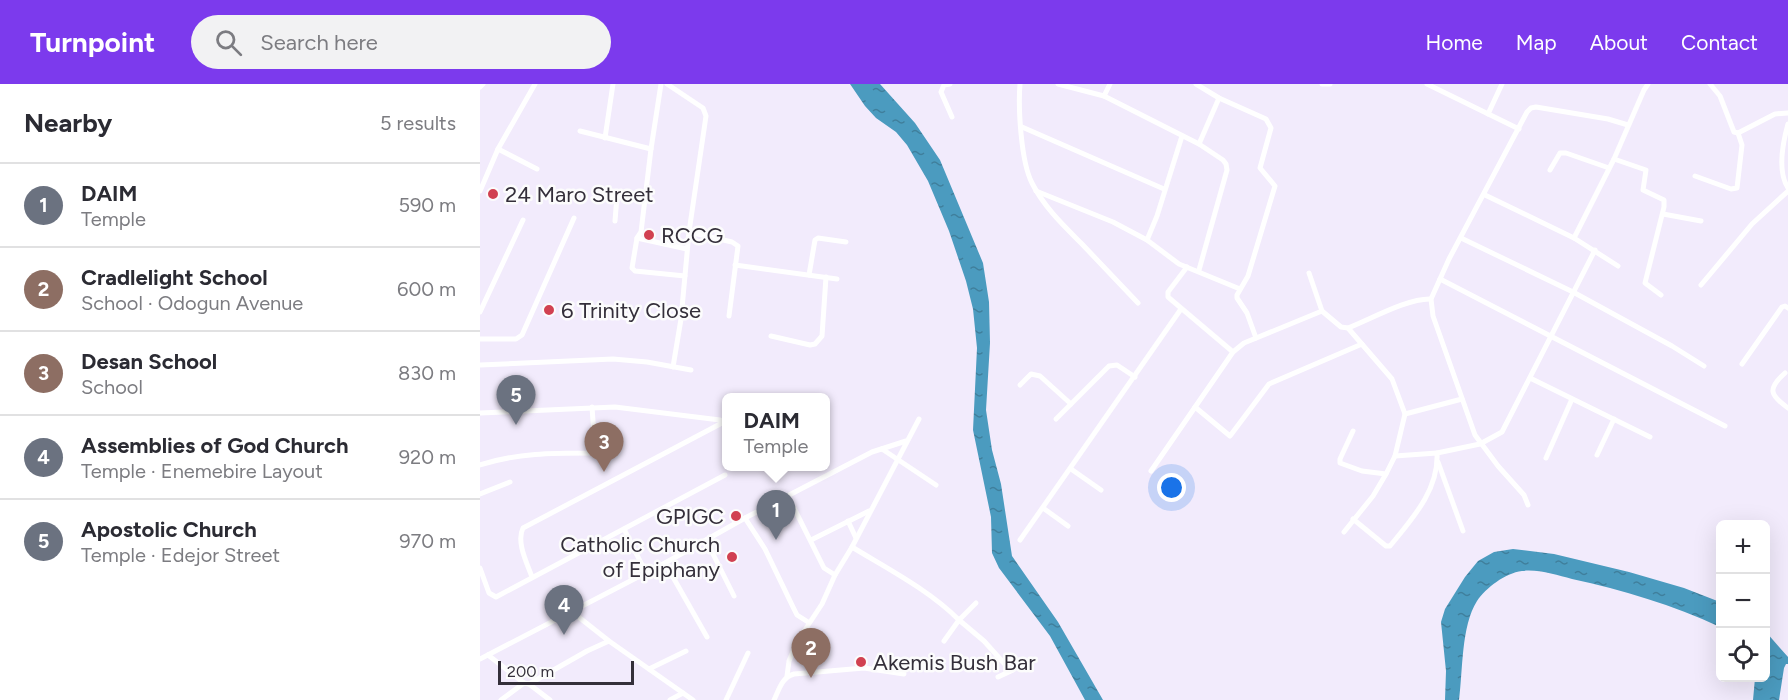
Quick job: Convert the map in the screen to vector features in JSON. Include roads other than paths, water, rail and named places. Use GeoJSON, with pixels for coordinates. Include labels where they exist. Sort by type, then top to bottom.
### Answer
{"type":"FeatureCollection","features":[{"type":"Feature","properties":{"kind":"street"},"geometry":{"type":"LineString","coordinates":[[480,191],[498,149],[535,84]]}},
{"type":"Feature","properties":{"kind":"street"},"geometry":{"type":"LineString","coordinates":[[605,138],[613,84]]}},
{"type":"Feature","properties":{"kind":"street"},"geometry":{"type":"LineString","coordinates":[[661,84],[641,232],[637,238],[632,268],[635,271],[685,276]]}},
{"type":"Feature","properties":{"kind":"street"},"geometry":{"type":"LineString","coordinates":[[667,84],[705,111],[687,249],[681,319],[673,367]]}},
{"type":"Feature","properties":{"kind":"street"},"geometry":{"type":"LineString","coordinates":[[950,84],[944,85],[941,92],[952,117]]}},
{"type":"Feature","properties":{"kind":"street"},"geometry":{"type":"LineString","coordinates":[[1020,84],[1019,100],[1025,165],[1036,190],[1046,208],[1138,303]]}},
{"type":"Feature","properties":{"kind":"street"},"geometry":{"type":"LineString","coordinates":[[1058,84],[1104,96],[1199,144],[1226,164],[1227,170],[1199,270]]}},
{"type":"Feature","properties":{"kind":"street"},"geometry":{"type":"LineString","coordinates":[[1104,96],[1110,84]]}},
{"type":"Feature","properties":{"kind":"street"},"geometry":{"type":"LineString","coordinates":[[1196,84],[1219,99],[1266,119],[1271,128],[1260,168],[1275,186],[1248,276],[1237,298],[1247,313],[1256,338]]}},
{"type":"Feature","properties":{"kind":"street"},"geometry":{"type":"LineString","coordinates":[[1322,84],[1330,84]]}},
{"type":"Feature","properties":{"kind":"street"},"geometry":{"type":"LineString","coordinates":[[1427,84],[1519,129]]}},
{"type":"Feature","properties":{"kind":"street"},"geometry":{"type":"LineString","coordinates":[[1488,114],[1502,84]]}},
{"type":"Feature","properties":{"kind":"street"},"geometry":{"type":"LineString","coordinates":[[1637,84],[1644,90]]}},
{"type":"Feature","properties":{"kind":"street"},"geometry":{"type":"LineString","coordinates":[[1574,238],[1614,159],[1648,84]]}},
{"type":"Feature","properties":{"kind":"street"},"geometry":{"type":"LineString","coordinates":[[1695,176],[1731,189],[1737,188],[1742,145],[1738,134],[1734,132],[1720,96],[1710,84]]}},
{"type":"Feature","properties":{"kind":"street"},"geometry":{"type":"LineString","coordinates":[[1199,144],[1219,99]]}},
{"type":"Feature","properties":{"kind":"street"},"geometry":{"type":"LineString","coordinates":[[1528,505],[1524,495],[1474,435],[1433,316],[1431,299],[1531,108],[1608,119],[1628,126]]}},
{"type":"Feature","properties":{"kind":"street"},"geometry":{"type":"LineString","coordinates":[[1738,134],[1775,114],[1788,113]]}},
{"type":"Feature","properties":{"kind":"street"},"geometry":{"type":"LineString","coordinates":[[1701,285],[1752,224],[1788,189],[1784,178],[1783,142],[1788,124]]}},
{"type":"Feature","properties":{"kind":"street"},"geometry":{"type":"LineString","coordinates":[[1022,127],[1164,189]]}},
{"type":"Feature","properties":{"kind":"street"},"geometry":{"type":"LineString","coordinates":[[580,131],[651,150]]}},
{"type":"Feature","properties":{"kind":"street"},"geometry":{"type":"LineString","coordinates":[[1146,240],[1157,216],[1182,136]]}},
{"type":"Feature","properties":{"kind":"street"},"geometry":{"type":"LineString","coordinates":[[498,149],[537,169]]}},
{"type":"Feature","properties":{"kind":"street"},"geometry":{"type":"LineString","coordinates":[[1550,170],[1560,153],[1609,168]]}},
{"type":"Feature","properties":{"kind":"street"},"geometry":{"type":"LineString","coordinates":[[1614,159],[1646,170],[1642,190],[1664,200],[1663,214],[1645,283],[1661,295]]}},
{"type":"Feature","properties":{"kind":"street"},"geometry":{"type":"LineString","coordinates":[[1036,190],[1094,214],[1146,240],[1170,259],[1240,289]]}},
{"type":"Feature","properties":{"kind":"street"},"geometry":{"type":"LineString","coordinates":[[607,194],[645,200]]}},
{"type":"Feature","properties":{"kind":"street"},"geometry":{"type":"LineString","coordinates":[[1485,195],[1574,238],[1618,266]]}},
{"type":"Feature","properties":{"kind":"street"},"geometry":{"type":"LineString","coordinates":[[615,221],[617,196]]}},
{"type":"Feature","properties":{"kind":"street"},"geometry":{"type":"LineString","coordinates":[[1663,214],[1701,221]]}},
{"type":"Feature","properties":{"kind":"street"},"geometry":{"type":"LineString","coordinates":[[480,339],[516,339],[522,335],[574,218]]}},
{"type":"Feature","properties":{"kind":"street"},"geometry":{"type":"LineString","coordinates":[[480,312],[523,220]]}},
{"type":"Feature","properties":{"kind":"street"},"geometry":{"type":"LineString","coordinates":[[689,232],[735,243],[738,246],[729,316]]}},
{"type":"Feature","properties":{"kind":"street"},"geometry":{"type":"LineString","coordinates":[[637,238],[687,249]]}},
{"type":"Feature","properties":{"kind":"street"},"geometry":{"type":"LineString","coordinates":[[809,275],[815,240],[818,238],[846,242]]}},
{"type":"Feature","properties":{"kind":"street"},"geometry":{"type":"LineString","coordinates":[[1461,238],[1573,292],[1704,366]]}},
{"type":"Feature","properties":{"kind":"street"},"geometry":{"type":"LineString","coordinates":[[1395,456],[1437,453],[1480,444],[1502,432],[1595,250]]}},
{"type":"Feature","properties":{"kind":"street"},"geometry":{"type":"LineString","coordinates":[[735,265],[837,279]]}},
{"type":"Feature","properties":{"kind":"street"},"geometry":{"type":"LineString","coordinates":[[1187,267],[1168,292],[1168,297],[1233,352]]}},
{"type":"Feature","properties":{"kind":"street"},"geometry":{"type":"LineString","coordinates":[[1309,273],[1322,311],[1341,327],[1348,328],[1409,302],[1431,299]]}},
{"type":"Feature","properties":{"kind":"street"},"geometry":{"type":"LineString","coordinates":[[771,336],[810,345],[822,336],[826,277]]}},
{"type":"Feature","properties":{"kind":"street"},"geometry":{"type":"LineString","coordinates":[[1440,279],[1725,426]]}},
{"type":"Feature","properties":{"kind":"street"},"geometry":{"type":"LineString","coordinates":[[1742,364],[1782,307],[1788,308]]}},
{"type":"Feature","properties":{"kind":"street"},"geometry":{"type":"LineString","coordinates":[[1020,540],[1181,309]]}},
{"type":"Feature","properties":{"kind":"street"},"geometry":{"type":"LineString","coordinates":[[1150,471],[1233,352],[1244,343],[1322,311]]}},
{"type":"Feature","properties":{"kind":"street"},"geometry":{"type":"LineString","coordinates":[[1344,532],[1373,496],[1386,474],[1395,456],[1405,414],[1392,379],[1348,328]]}},
{"type":"Feature","properties":{"kind":"street"},"geometry":{"type":"LineString","coordinates":[[1196,407],[1230,436],[1269,384],[1362,344]]}},
{"type":"Feature","properties":{"kind":"street"},"geometry":{"type":"LineString","coordinates":[[480,365],[613,359],[648,362],[691,370]]}},
{"type":"Feature","properties":{"kind":"street"},"geometry":{"type":"LineString","coordinates":[[1056,418],[1108,366],[1117,365],[1135,377]]}},
{"type":"Feature","properties":{"kind":"street"},"geometry":{"type":"LineString","coordinates":[[1785,373],[1773,386],[1772,392],[1773,396],[1788,408]]}},
{"type":"Feature","properties":{"kind":"street"},"geometry":{"type":"LineString","coordinates":[[1020,386],[1030,375],[1040,375],[1071,404]]}},
{"type":"Feature","properties":{"kind":"street"},"geometry":{"type":"LineString","coordinates":[[1530,378],[1650,437]]}},
{"type":"Feature","properties":{"kind":"street"},"geometry":{"type":"LineString","coordinates":[[1405,414],[1462,399]]}},
{"type":"Feature","properties":{"kind":"street"},"geometry":{"type":"LineString","coordinates":[[1546,458],[1572,399]]}},
{"type":"Feature","properties":{"kind":"street"},"geometry":{"type":"LineString","coordinates":[[480,465],[493,460],[543,453],[591,453],[595,449],[592,407]]}},
{"type":"Feature","properties":{"kind":"street"},"geometry":{"type":"LineString","coordinates":[[480,413],[627,407],[720,420],[722,423],[523,528],[520,536],[532,577]]}},
{"type":"Feature","properties":{"kind":"street"},"geometry":{"type":"LineString","coordinates":[[774,700],[787,676],[793,651],[808,622],[822,604],[835,575],[919,419]]}},
{"type":"Feature","properties":{"kind":"street"},"geometry":{"type":"LineString","coordinates":[[1596,455],[1614,419]]}},
{"type":"Feature","properties":{"kind":"street"},"geometry":{"type":"LineString","coordinates":[[1353,431],[1340,463],[1362,471],[1386,474]]}},
{"type":"Feature","properties":{"kind":"street"},"geometry":{"type":"LineString","coordinates":[[480,659],[646,573],[745,518],[882,449],[906,441]]}},
{"type":"Feature","properties":{"kind":"street"},"geometry":{"type":"LineString","coordinates":[[882,449],[936,485]]}},
{"type":"Feature","properties":{"kind":"street"},"geometry":{"type":"LineString","coordinates":[[1437,453],[1438,462],[1463,531]]}},
{"type":"Feature","properties":{"kind":"street"},"geometry":{"type":"LineString","coordinates":[[1353,519],[1386,546],[1390,546],[1427,498],[1438,462]]}},
{"type":"Feature","properties":{"kind":"street"},"geometry":{"type":"LineString","coordinates":[[1071,469],[1101,490]]}},
{"type":"Feature","properties":{"kind":"street"},"geometry":{"type":"LineString","coordinates":[[480,568],[481,577],[489,593],[492,597],[496,597],[724,475]]}},
{"type":"Feature","properties":{"kind":"street"},"geometry":{"type":"LineString","coordinates":[[480,494],[510,482]]}},
{"type":"Feature","properties":{"kind":"street"},"geometry":{"type":"LineString","coordinates":[[788,496],[824,568],[835,575]]}},
{"type":"Feature","properties":{"kind":"street"},"geometry":{"type":"LineString","coordinates":[[1043,508],[1068,526]]}},
{"type":"Feature","properties":{"kind":"street"},"geometry":{"type":"LineString","coordinates":[[811,540],[871,510]]}},
{"type":"Feature","properties":{"kind":"street"},"geometry":{"type":"LineString","coordinates":[[745,518],[765,549],[793,607],[798,615],[808,622]]}},
{"type":"Feature","properties":{"kind":"street"},"geometry":{"type":"LineString","coordinates":[[848,521],[856,538]]}},
{"type":"Feature","properties":{"kind":"street"},"geometry":{"type":"LineString","coordinates":[[624,529],[646,573]]}},
{"type":"Feature","properties":{"kind":"street"},"geometry":{"type":"LineString","coordinates":[[706,540],[734,596]]}},
{"type":"Feature","properties":{"kind":"street"},"geometry":{"type":"LineString","coordinates":[[852,547],[914,585],[949,610],[984,641],[1010,670]]}},
{"type":"Feature","properties":{"kind":"street"},"geometry":{"type":"LineString","coordinates":[[664,563],[707,637]]}},
{"type":"Feature","properties":{"kind":"street"},"geometry":{"type":"LineString","coordinates":[[944,640],[976,603]]}},
{"type":"Feature","properties":{"kind":"street"},"geometry":{"type":"LineString","coordinates":[[571,611],[609,641],[693,700]]}},
{"type":"Feature","properties":{"kind":"street"},"geometry":{"type":"LineString","coordinates":[[501,700],[609,641]]}},
{"type":"Feature","properties":{"kind":"street"},"geometry":{"type":"LineString","coordinates":[[649,669],[686,651]]}},
{"type":"Feature","properties":{"kind":"street"},"geometry":{"type":"LineString","coordinates":[[726,700],[748,653]]}},
{"type":"Feature","properties":{"kind":"street"},"geometry":{"type":"LineString","coordinates":[[488,655],[550,700]]}},
{"type":"Feature","properties":{"kind":"street"},"geometry":{"type":"LineString","coordinates":[[998,676],[1022,661]]}},
{"type":"Feature","properties":{"kind":"street"},"geometry":{"type":"LineString","coordinates":[[787,676],[864,668],[904,674]]}},
{"type":"Feature","properties":{"kind":"street"},"geometry":{"type":"LineString","coordinates":[[670,700],[683,693]]}},
{"type":"Feature","properties":{"kind":"water"},"geometry":{"type":"Polygon","coordinates":[[[850,84],[880,84],[915,123],[940,160],[983,263],[989,302],[990,343],[986,410],[1012,556],[1058,622],[1103,700],[1085,700],[1050,636],[999,568],[992,553],[991,517],[973,430],[977,348],[973,309],[966,281],[949,231],[928,181],[907,145],[896,132],[876,118],[850,84]]]}},
{"type":"Feature","properties":{"kind":"water"},"geometry":{"type":"Polygon","coordinates":[[[1513,549],[1554,554],[1684,588],[1716,600],[1716,625],[1666,605],[1610,588],[1554,574],[1516,572],[1496,582],[1477,601],[1465,636],[1459,700],[1445,700],[1446,671],[1441,622],[1445,609],[1478,561],[1494,552],[1513,549]]]}},
{"type":"Feature","properties":{"kind":"water"},"geometry":{"type":"Polygon","coordinates":[[[1770,637],[1788,657],[1779,700],[1753,700],[1755,682],[1770,682],[1770,637]]]}},
{"type":"Feature","properties":{"kind":"place","name":"24 Maro Street"},"geometry":{"type":"Point","coordinates":[493,194]}},
{"type":"Feature","properties":{"kind":"place","name":"RCCG"},"geometry":{"type":"Point","coordinates":[649,235]}},
{"type":"Feature","properties":{"kind":"place","name":"6 Trinity Close"},"geometry":{"type":"Point","coordinates":[549,310]}},
{"type":"Feature","properties":{"kind":"place","name":"Apostolic Church"},"geometry":{"type":"Point","coordinates":[516,425]}},
{"type":"Feature","properties":{"kind":"place","name":"Desan School"},"geometry":{"type":"Point","coordinates":[604,472]}},
{"type":"Feature","properties":{"kind":"place","name":"GPIGC"},"geometry":{"type":"Point","coordinates":[736,516]}},
{"type":"Feature","properties":{"kind":"place","name":"DAIM"},"geometry":{"type":"Point","coordinates":[776,540]}},
{"type":"Feature","properties":{"kind":"place","name":"Catholic Church of Epiphany"},"geometry":{"type":"Point","coordinates":[732,557]}},
{"type":"Feature","properties":{"kind":"place","name":"Assemblies of God Church"},"geometry":{"type":"Point","coordinates":[564,635]}},
{"type":"Feature","properties":{"kind":"place","name":"Akemis Bush Bar"},"geometry":{"type":"Point","coordinates":[861,662]}},
{"type":"Feature","properties":{"kind":"place","name":"Cradlelight School"},"geometry":{"type":"Point","coordinates":[811,678]}}]}
